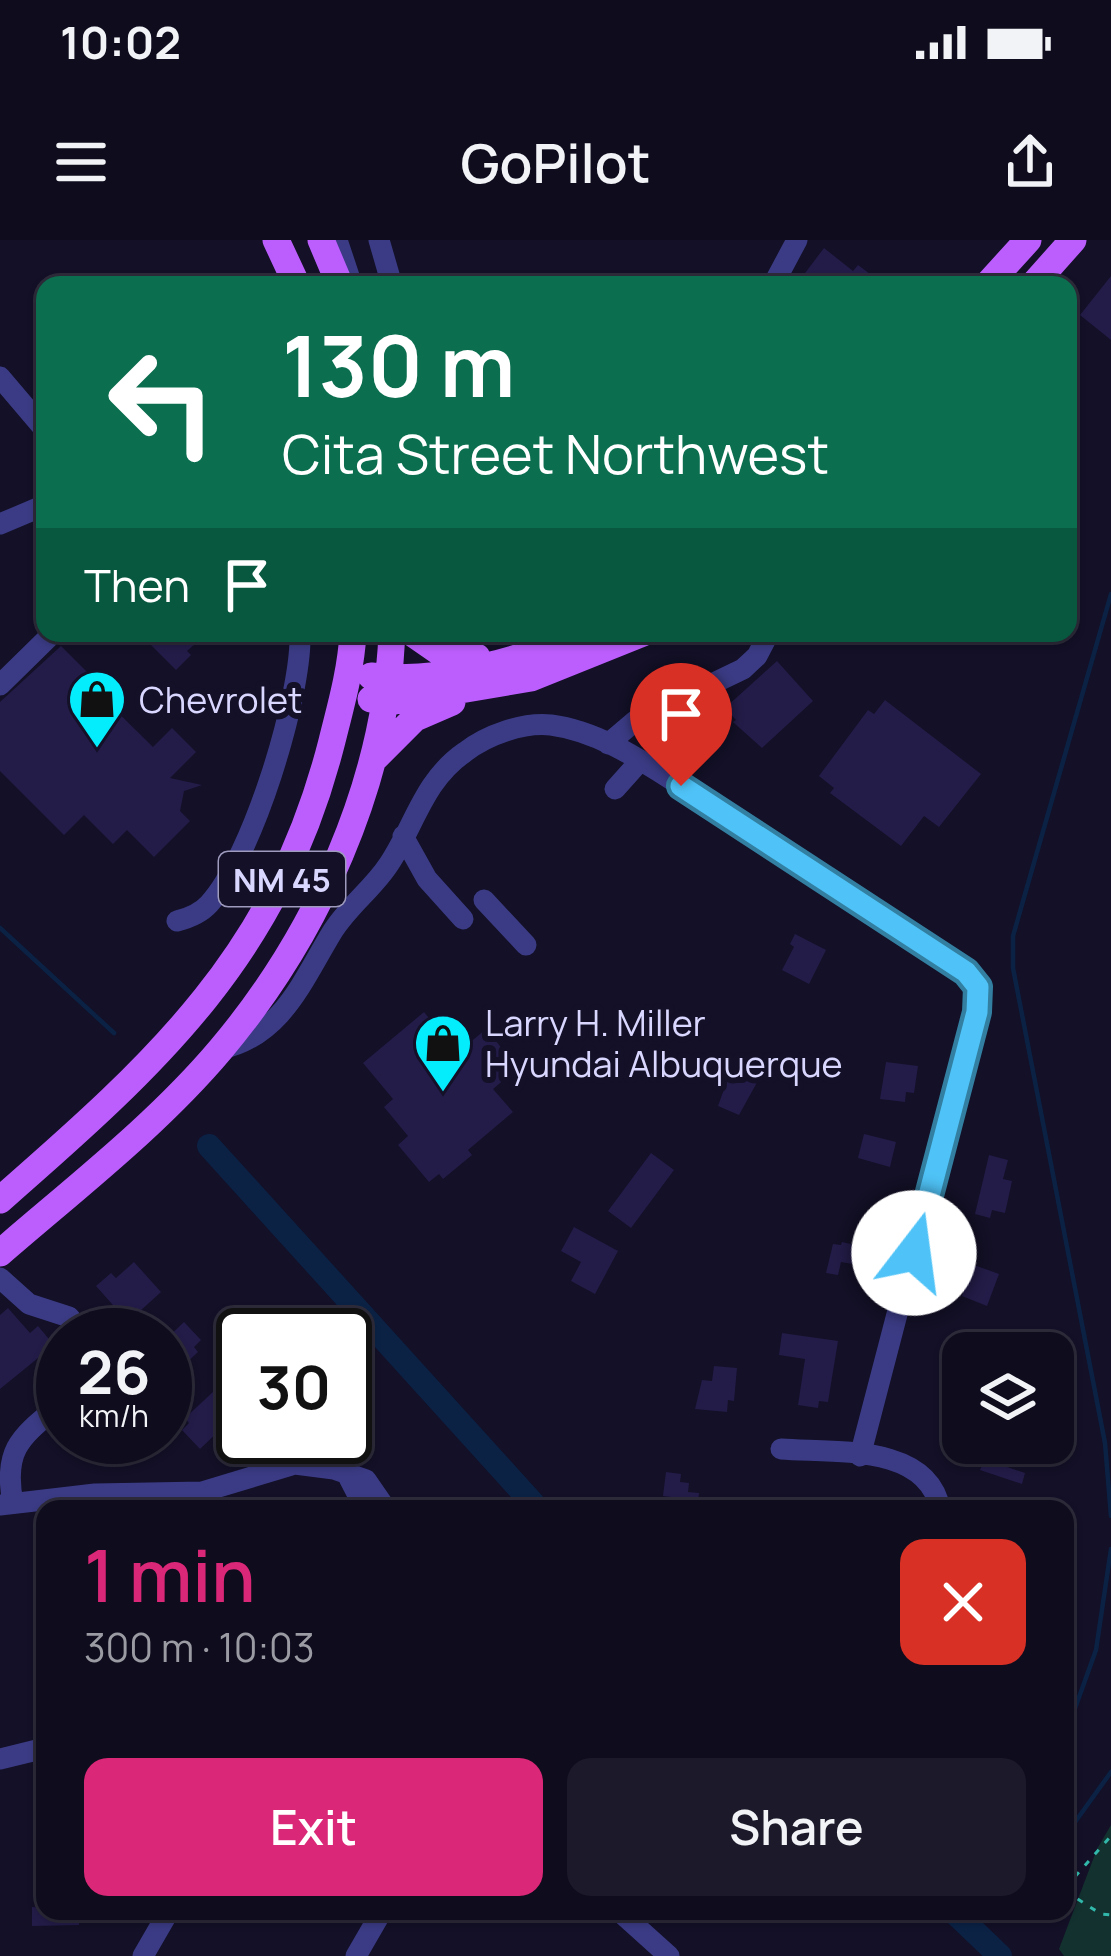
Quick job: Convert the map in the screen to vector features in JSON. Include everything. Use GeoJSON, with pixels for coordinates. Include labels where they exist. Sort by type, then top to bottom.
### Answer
{"type":"FeatureCollection","features":[{"type":"Feature","properties":{"kind":"main road"},"geometry":{"type":"LineString","coordinates":[[276,240],[293,276]]}},
{"type":"Feature","properties":{"kind":"main road"},"geometry":{"type":"LineString","coordinates":[[321,240],[336,276]]}},
{"type":"Feature","properties":{"kind":"main road"},"geometry":{"type":"LineString","coordinates":[[1041,276],[1072,240]]}},
{"type":"Feature","properties":{"kind":"main road"},"geometry":{"type":"LineString","coordinates":[[995,276],[1025,242]]}},
{"type":"Feature","properties":{"kind":"main road","name":"NM 45"},"geometry":{"type":"LineString","coordinates":[[0,1200],[174,1039],[252,935],[292,860],[323,774],[352,642]]}},
{"type":"Feature","properties":{"kind":"main road","name":"NM 45"},"geometry":{"type":"LineString","coordinates":[[0,1253],[115,1154],[215,1056],[277,973],[321,897],[347,836],[371,763],[391,642]]}},
{"type":"Feature","properties":{"kind":"main road"},"geometry":{"type":"LineString","coordinates":[[425,642],[438,651],[505,660]]}},
{"type":"Feature","properties":{"kind":"main road"},"geometry":{"type":"LineString","coordinates":[[386,690],[561,642]]}},
{"type":"Feature","properties":{"kind":"main road"},"geometry":{"type":"LineString","coordinates":[[371,763],[415,718],[620,642]]}},
{"type":"Feature","properties":{"kind":"main road"},"geometry":{"type":"LineString","coordinates":[[346,684],[386,690],[531,677]]}},
{"type":"Feature","properties":{"kind":"street"},"geometry":{"type":"LineString","coordinates":[[337,240],[349,276]]}},
{"type":"Feature","properties":{"kind":"street"},"geometry":{"type":"LineString","coordinates":[[379,240],[389,276]]}},
{"type":"Feature","properties":{"kind":"street"},"geometry":{"type":"LineString","coordinates":[[778,276],[797,240]]}},
{"type":"Feature","properties":{"kind":"street"},"geometry":{"type":"LineString","coordinates":[[0,377],[36,404]]}},
{"type":"Feature","properties":{"kind":"street"},"geometry":{"type":"LineString","coordinates":[[0,524],[36,509]]}},
{"type":"Feature","properties":{"kind":"street"},"geometry":{"type":"LineString","coordinates":[[0,685],[43,642]]}},
{"type":"Feature","properties":{"kind":"street"},"geometry":{"type":"LineString","coordinates":[[177,921],[197,914],[213,900],[247,833],[284,728],[298,642]]}},
{"type":"Feature","properties":{"kind":"street"},"geometry":{"type":"LineString","coordinates":[[608,744],[634,721],[743,668],[765,642]]}},
{"type":"Feature","properties":{"kind":"street"},"geometry":{"type":"LineString","coordinates":[[215,1056],[271,1027],[344,916],[377,880],[426,791],[465,752],[491,737],[545,724],[574,729],[640,761],[966,972],[978,987],[973,1030],[860,1456]]}},
{"type":"Feature","properties":{"kind":"street"},"geometry":{"type":"LineString","coordinates":[[616,789],[640,761]]}},
{"type":"Feature","properties":{"kind":"street"},"geometry":{"type":"LineString","coordinates":[[404,836],[427,878],[463,919]]}},
{"type":"Feature","properties":{"kind":"street"},"geometry":{"type":"LineString","coordinates":[[377,880],[394,874],[427,878]]}},
{"type":"Feature","properties":{"kind":"street"},"geometry":{"type":"LineString","coordinates":[[484,900],[526,945]]}},
{"type":"Feature","properties":{"kind":"street"},"geometry":{"type":"LineString","coordinates":[[0,1278],[29,1304],[41,1308]]}},
{"type":"Feature","properties":{"kind":"street"},"geometry":{"type":"LineString","coordinates":[[7,1504],[14,1448],[36,1427]]}},
{"type":"Feature","properties":{"kind":"street"},"geometry":{"type":"LineString","coordinates":[[781,1449],[891,1460],[918,1470],[937,1500]]}},
{"type":"Feature","properties":{"kind":"street"},"geometry":{"type":"LineString","coordinates":[[42,1500],[202,1492],[295,1464],[321,1466],[366,1480],[380,1500]]}},
{"type":"Feature","properties":{"kind":"street"},"geometry":{"type":"LineString","coordinates":[[347,1474],[360,1500]]}},
{"type":"Feature","properties":{"kind":"street"},"geometry":{"type":"LineString","coordinates":[[0,1759],[36,1750]]}},
{"type":"Feature","properties":{"kind":"street"},"geometry":{"type":"LineString","coordinates":[[142,1956],[164,1920]]}},
{"type":"Feature","properties":{"kind":"street"},"geometry":{"type":"LineString","coordinates":[[356,1956],[377,1920]]}},
{"type":"Feature","properties":{"kind":"street"},"geometry":{"type":"LineString","coordinates":[[629,1920],[669,1956]]}},
{"type":"Feature","properties":{"kind":"path"},"geometry":{"type":"LineString","coordinates":[[1074,1879],[1111,1836]]}},
{"type":"Feature","properties":{"kind":"path"},"geometry":{"type":"LineString","coordinates":[[1074,1895],[1111,1916]]}},
{"type":"Feature","properties":{"kind":"green space"},"geometry":{"type":"Polygon","coordinates":[[[1111,1825],[1111,1956],[1064,1956],[1059,1949],[1074,1920],[1097,1849],[1111,1825]]]}},
{"type":"Feature","properties":{"kind":"building"},"geometry":{"type":"Polygon","coordinates":[[[824,248],[853,271],[858,265],[870,274],[868,276],[803,276],[824,248]]]}},
{"type":"Feature","properties":{"kind":"building"},"geometry":{"type":"Polygon","coordinates":[[[1111,276],[1111,340],[1080,315],[1111,276]]]}},
{"type":"Feature","properties":{"kind":"building"},"geometry":{"type":"Polygon","coordinates":[[[148,642],[196,643],[176,670],[148,642]]]}},
{"type":"Feature","properties":{"kind":"building","name":"Chevrolet"},"geometry":{"type":"Polygon","coordinates":[[[61,646],[98,683],[93,688],[153,747],[172,728],[196,752],[170,778],[202,785],[184,791],[180,811],[190,821],[154,857],[127,830],[113,844],[84,815],[64,835],[0,771],[0,702],[61,646]]]}},
{"type":"Feature","properties":{"kind":"building"},"geometry":{"type":"Polygon","coordinates":[[[777,661],[813,701],[762,748],[733,722],[725,708],[777,661]]]}},
{"type":"Feature","properties":{"kind":"building"},"geometry":{"type":"Polygon","coordinates":[[[885,700],[981,774],[939,827],[924,816],[901,846],[830,793],[834,788],[819,776],[868,710],[874,714],[885,700]]]}},
{"type":"Feature","properties":{"kind":"building"},"geometry":{"type":"Polygon","coordinates":[[[795,934],[826,950],[809,984],[782,970],[795,934]]]}},
{"type":"Feature","properties":{"kind":"building","name":"Larry H. Miller Hyundai Albuquerque"},"geometry":{"type":"Polygon","coordinates":[[[424,1012],[454,1048],[457,1045],[461,1050],[486,1029],[518,1068],[493,1089],[513,1112],[468,1150],[472,1155],[443,1179],[439,1174],[429,1182],[398,1145],[408,1136],[384,1107],[393,1099],[363,1063],[424,1012]]]}},
{"type":"Feature","properties":{"kind":"building"},"geometry":{"type":"Polygon","coordinates":[[[737,1053],[766,1066],[739,1115],[718,1106],[737,1053]]]}},
{"type":"Feature","properties":{"kind":"building"},"geometry":{"type":"Polygon","coordinates":[[[886,1062],[918,1066],[914,1093],[906,1092],[905,1102],[880,1099],[886,1062]]]}},
{"type":"Feature","properties":{"kind":"building"},"geometry":{"type":"Polygon","coordinates":[[[864,1134],[896,1142],[890,1167],[858,1158],[864,1134]]]}},
{"type":"Feature","properties":{"kind":"building"},"geometry":{"type":"Polygon","coordinates":[[[651,1153],[674,1170],[631,1228],[608,1211],[651,1153]]]}},
{"type":"Feature","properties":{"kind":"building"},"geometry":{"type":"Polygon","coordinates":[[[989,1155],[1008,1160],[1003,1179],[1012,1181],[1005,1213],[992,1210],[990,1218],[975,1214],[989,1155]]]}},
{"type":"Feature","properties":{"kind":"building"},"geometry":{"type":"Polygon","coordinates":[[[574,1227],[618,1251],[595,1294],[571,1281],[581,1262],[561,1251],[574,1227]]]}},
{"type":"Feature","properties":{"kind":"building"},"geometry":{"type":"Polygon","coordinates":[[[833,1244],[868,1248],[864,1266],[841,1262],[838,1275],[826,1273],[833,1244]]]}},
{"type":"Feature","properties":{"kind":"building"},"geometry":{"type":"Polygon","coordinates":[[[963,1261],[999,1274],[987,1306],[962,1296],[966,1286],[956,1282],[963,1261]]]}},
{"type":"Feature","properties":{"kind":"building"},"geometry":{"type":"Polygon","coordinates":[[[134,1262],[161,1292],[143,1308],[116,1308],[96,1286],[111,1273],[116,1278],[134,1262]]]}},
{"type":"Feature","properties":{"kind":"building"},"geometry":{"type":"Polygon","coordinates":[[[8,1308],[30,1333],[36,1328],[36,1360],[0,1389],[0,1315],[8,1308]]]}},
{"type":"Feature","properties":{"kind":"building"},"geometry":{"type":"Polygon","coordinates":[[[192,1330],[201,1340],[194,1347],[198,1352],[192,1358],[192,1330]]]}},
{"type":"Feature","properties":{"kind":"building"},"geometry":{"type":"Polygon","coordinates":[[[782,1333],[838,1341],[828,1402],[819,1401],[818,1408],[798,1405],[805,1359],[779,1355],[782,1333]]]}},
{"type":"Feature","properties":{"kind":"building"},"geometry":{"type":"Polygon","coordinates":[[[714,1366],[737,1368],[734,1401],[728,1400],[727,1412],[695,1409],[702,1380],[712,1381],[714,1366]]]}},
{"type":"Feature","properties":{"kind":"building"},"geometry":{"type":"Polygon","coordinates":[[[216,1389],[216,1434],[200,1449],[192,1441],[192,1411],[216,1389]]]}},
{"type":"Feature","properties":{"kind":"building"},"geometry":{"type":"Polygon","coordinates":[[[983,1464],[1001,1464],[1025,1473],[1022,1484],[980,1470],[983,1464]]]}},
{"type":"Feature","properties":{"kind":"building"},"geometry":{"type":"Polygon","coordinates":[[[666,1472],[681,1474],[680,1482],[689,1483],[688,1492],[699,1493],[698,1500],[663,1496],[666,1472]]]}},
{"type":"Feature","properties":{"kind":"building"},"geometry":{"type":"Polygon","coordinates":[[[32,1907],[36,1907],[36,1920],[79,1920],[79,1925],[32,1926],[32,1907]]]}},
{"type":"Feature","properties":{"kind":"waterway"},"geometry":{"type":"LineString","coordinates":[[1111,594],[1013,936],[1013,968],[1105,1443],[1111,1516]]}},
{"type":"Feature","properties":{"kind":"waterway"},"geometry":{"type":"LineString","coordinates":[[0,928],[114,1033]]}},
{"type":"Feature","properties":{"kind":"waterway"},"geometry":{"type":"LineString","coordinates":[[209,1146],[530,1500]]}},
{"type":"Feature","properties":{"kind":"waterway"},"geometry":{"type":"LineString","coordinates":[[1074,1711],[1096,1650],[1111,1549]]}},
{"type":"Feature","properties":{"kind":"waterway"},"geometry":{"type":"LineString","coordinates":[[1074,1823],[1111,1772]]}},
{"type":"Feature","properties":{"kind":"waterway"},"geometry":{"type":"LineString","coordinates":[[962,1920],[1000,1956]]}},
{"type":"Feature","properties":{"kind":"place","name":"Chevrolet"},"geometry":{"type":"Point","coordinates":[97,750]}},
{"type":"Feature","properties":{"kind":"place","name":"Larry H. Miller Hyundai Albuquerque"},"geometry":{"type":"Point","coordinates":[443,1094]}},
{"type":"Feature","properties":{"kind":"route"},"geometry":{"type":"LineString","coordinates":[[681,786],[966,972],[978,987],[977,1012],[914,1253]]}}]}
